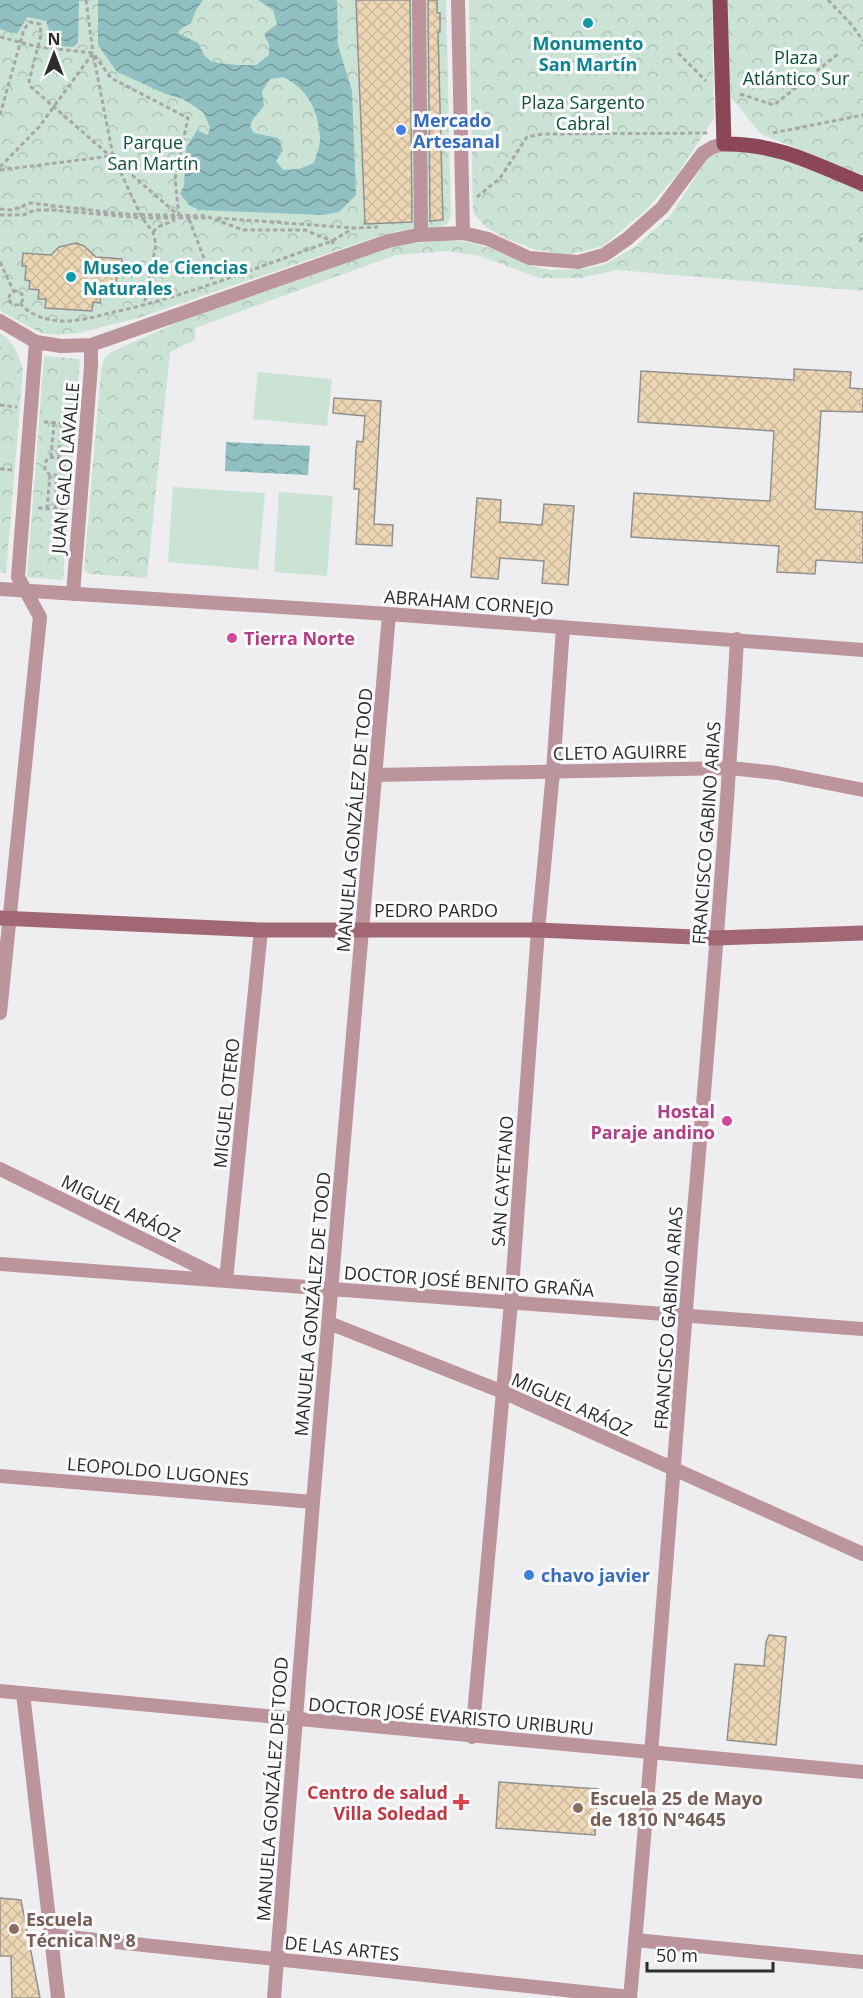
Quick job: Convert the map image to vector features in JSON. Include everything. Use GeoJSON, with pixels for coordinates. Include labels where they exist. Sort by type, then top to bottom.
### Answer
{"type":"FeatureCollection","features":[{"type":"Feature","properties":{"kind":"main road"},"geometry":{"type":"LineString","coordinates":[[720,0],[724,144],[747,144],[775,149],[863,184]]}},
{"type":"Feature","properties":{"kind":"street"},"geometry":{"type":"LineString","coordinates":[[419,0],[421,235]]}},
{"type":"Feature","properties":{"kind":"street"},"geometry":{"type":"LineString","coordinates":[[458,0],[463,233]]}},
{"type":"Feature","properties":{"kind":"street"},"geometry":{"type":"LineString","coordinates":[[0,321],[36,342],[62,346],[91,345],[387,241],[421,235],[463,233],[488,239],[529,258],[578,262],[604,255],[627,239],[662,208],[703,153],[724,144]]}},
{"type":"Feature","properties":{"kind":"street"},"geometry":{"type":"LineString","coordinates":[[0,1013],[4,918],[40,617],[18,577],[36,342]]}},
{"type":"Feature","properties":{"kind":"street","name":"JUAN GALO LAVALLE"},"geometry":{"type":"LineString","coordinates":[[73,594],[91,345]]}},
{"type":"Feature","properties":{"kind":"street","name":"ABRAHAM CORNEJO"},"geometry":{"type":"LineString","coordinates":[[0,589],[389,614],[863,650]]}},
{"type":"Feature","properties":{"kind":"street","name":"MANUELA GONZÁLEZ DE TOOD"},"geometry":{"type":"LineString","coordinates":[[274,1998],[313,1502],[389,614]]}},
{"type":"Feature","properties":{"kind":"street","name":"SAN CAYETANO"},"geometry":{"type":"LineString","coordinates":[[472,1737],[511,1302],[563,627]]}},
{"type":"Feature","properties":{"kind":"street","name":"FRANCISCO GABINO ARIAS"},"geometry":{"type":"LineString","coordinates":[[630,1998],[675,1470],[730,768],[737,639]]}},
{"type":"Feature","properties":{"kind":"street","name":"CLETO AGUIRRE"},"geometry":{"type":"LineString","coordinates":[[375,776],[730,768],[777,773],[863,790]]}},
{"type":"Feature","properties":{"kind":"street","name":"PEDRO PARDO"},"geometry":{"type":"LineString","coordinates":[[4,918],[261,930],[363,928],[538,930],[716,938],[863,933]]}},
{"type":"Feature","properties":{"kind":"street","name":"MIGUEL OTERO"},"geometry":{"type":"LineString","coordinates":[[226,1280],[261,930]]}},
{"type":"Feature","properties":{"kind":"street","name":"MIGUEL ARÁOZ"},"geometry":{"type":"LineString","coordinates":[[0,1169],[226,1280]]}},
{"type":"Feature","properties":{"kind":"street","name":"DOCTOR JOSÉ BENITO GRAÑA"},"geometry":{"type":"LineString","coordinates":[[0,1264],[863,1329]]}},
{"type":"Feature","properties":{"kind":"street","name":"MIGUEL ARÁOZ"},"geometry":{"type":"LineString","coordinates":[[329,1323],[503,1392],[863,1554]]}},
{"type":"Feature","properties":{"kind":"street","name":"LEOPOLDO LUGONES"},"geometry":{"type":"LineString","coordinates":[[0,1476],[313,1502]]}},
{"type":"Feature","properties":{"kind":"street","name":"DOCTOR JOSÉ EVARISTO URIBURU"},"geometry":{"type":"LineString","coordinates":[[0,1691],[863,1772]]}},
{"type":"Feature","properties":{"kind":"street"},"geometry":{"type":"LineString","coordinates":[[23,1693],[58,1998]]}},
{"type":"Feature","properties":{"kind":"street","name":"DE LAS ARTES"},"geometry":{"type":"LineString","coordinates":[[50,1935],[630,1998]]}},
{"type":"Feature","properties":{"kind":"street"},"geometry":{"type":"LineString","coordinates":[[635,1940],[863,1962]]}},
{"type":"Feature","properties":{"kind":"path"},"geometry":{"type":"LineString","coordinates":[[828,0],[863,41]]}},
{"type":"Feature","properties":{"kind":"path"},"geometry":{"type":"LineString","coordinates":[[86,2],[93,53],[113,156],[142,218],[153,232],[156,245],[144,305]]}},
{"type":"Feature","properties":{"kind":"path"},"geometry":{"type":"LineString","coordinates":[[0,115],[24,29],[30,21],[40,24],[41,35],[29,81],[31,87],[113,156],[178,217]]}},
{"type":"Feature","properties":{"kind":"path"},"geometry":{"type":"LineString","coordinates":[[0,36],[38,47],[93,53],[111,78],[188,118],[175,179],[178,217]]}},
{"type":"Feature","properties":{"kind":"path"},"geometry":{"type":"LineString","coordinates":[[0,169],[39,127],[93,53]]}},
{"type":"Feature","properties":{"kind":"path"},"geometry":{"type":"LineString","coordinates":[[678,53],[710,84],[722,84]]}},
{"type":"Feature","properties":{"kind":"path"},"geometry":{"type":"LineString","coordinates":[[740,94],[774,105],[838,54]]}},
{"type":"Feature","properties":{"kind":"path"},"geometry":{"type":"LineString","coordinates":[[0,169],[113,156]]}},
{"type":"Feature","properties":{"kind":"path"},"geometry":{"type":"LineString","coordinates":[[0,215],[14,216],[35,210],[52,210],[142,218],[212,218],[354,228],[332,241],[144,305],[77,320],[44,319],[33,314],[20,303],[11,302],[10,295],[14,292]]}},
{"type":"Feature","properties":{"kind":"path"},"geometry":{"type":"LineString","coordinates":[[153,232],[178,217]]}},
{"type":"Feature","properties":{"kind":"path"},"geometry":{"type":"LineString","coordinates":[[189,219],[213,282]]}},
{"type":"Feature","properties":{"kind":"path"},"geometry":{"type":"LineString","coordinates":[[860,242],[863,234]]}},
{"type":"Feature","properties":{"kind":"path"},"geometry":{"type":"LineString","coordinates":[[0,262],[14,292]]}},
{"type":"Feature","properties":{"kind":"path"},"geometry":{"type":"LineString","coordinates":[[14,292],[21,294],[20,303]]}},
{"type":"Feature","properties":{"kind":"path"},"geometry":{"type":"LineString","coordinates":[[42,422],[72,424]]}},
{"type":"Feature","properties":{"kind":"path"},"geometry":{"type":"LineString","coordinates":[[51,457],[54,423]]}},
{"type":"Feature","properties":{"kind":"path"},"geometry":{"type":"LineString","coordinates":[[61,423],[59,458],[63,466]]}},
{"type":"Feature","properties":{"kind":"path"},"geometry":{"type":"LineString","coordinates":[[57,475],[50,475],[45,470],[45,465],[46,460],[51,457],[59,458]]}},
{"type":"Feature","properties":{"kind":"path"},"geometry":{"type":"LineString","coordinates":[[63,466],[69,467]]}},
{"type":"Feature","properties":{"kind":"path"},"geometry":{"type":"LineString","coordinates":[[55,509],[57,475],[63,466]]}},
{"type":"Feature","properties":{"kind":"path"},"geometry":{"type":"LineString","coordinates":[[47,509],[50,475]]}},
{"type":"Feature","properties":{"kind":"path"},"geometry":{"type":"LineString","coordinates":[[36,508],[66,510]]}},
{"type":"Feature","properties":{"kind":"green space","name":"Parque San Martín"},"geometry":{"type":"Polygon","coordinates":[[[0,0],[446,0],[451,217],[447,224],[440,228],[398,231],[379,236],[138,318],[78,333],[57,335],[41,333],[0,311],[0,0]]]}},
{"type":"Feature","properties":{"kind":"green space","name":"Plaza Sargento Cabral"},"geometry":{"type":"Polygon","coordinates":[[[469,0],[712,0],[714,118],[677,175],[644,212],[603,246],[568,255],[533,249],[505,238],[486,227],[473,213],[469,0]]]}},
{"type":"Feature","properties":{"kind":"green space","name":"Plaza Atlántico Sur"},"geometry":{"type":"Polygon","coordinates":[[[727,0],[863,0],[863,175],[761,134],[729,95],[727,0]]]}},
{"type":"Feature","properties":{"kind":"green space"},"geometry":{"type":"Polygon","coordinates":[[[728,151],[746,152],[780,160],[814,171],[863,192],[863,291],[617,270],[581,278],[539,278],[480,256],[447,251],[396,255],[195,328],[195,340],[170,352],[147,578],[89,574],[84,569],[101,370],[104,358],[113,351],[183,320],[400,244],[448,240],[467,242],[489,248],[527,265],[550,270],[585,269],[606,264],[636,246],[670,216],[707,159],[728,151]]]}},
{"type":"Feature","properties":{"kind":"green space"},"geometry":{"type":"Polygon","coordinates":[[[0,333],[15,349],[23,370],[6,573],[0,572],[0,333]]]}},
{"type":"Feature","properties":{"kind":"green space"},"geometry":{"type":"Polygon","coordinates":[[[44,356],[80,359],[63,580],[27,577],[44,356]]]}},
{"type":"Feature","properties":{"kind":"green space"},"geometry":{"type":"Polygon","coordinates":[[[258,372],[332,379],[327,426],[253,419],[258,372]]]}},
{"type":"Feature","properties":{"kind":"green space"},"geometry":{"type":"Polygon","coordinates":[[[173,487],[265,493],[258,570],[168,562],[173,487]]]}},
{"type":"Feature","properties":{"kind":"green space"},"geometry":{"type":"Polygon","coordinates":[[[279,492],[333,496],[327,576],[274,572],[279,492]]]}},
{"type":"Feature","properties":{"kind":"water"},"geometry":{"type":"Polygon","coordinates":[[[0,0],[95,0],[79,1],[78,43],[73,47],[56,46],[46,21],[27,17],[17,34],[0,29],[0,0]]]}},
{"type":"Feature","properties":{"kind":"water"},"geometry":{"type":"Polygon","coordinates":[[[98,0],[203,0],[191,23],[178,33],[198,43],[204,55],[212,62],[256,65],[269,55],[269,45],[264,34],[277,24],[273,10],[258,0],[337,0],[338,45],[352,91],[356,195],[339,212],[323,215],[199,210],[189,205],[180,193],[184,186],[186,148],[197,130],[208,135],[210,127],[203,112],[183,99],[166,94],[117,72],[98,45],[98,0]],[[283,77],[270,79],[262,91],[264,106],[253,119],[250,127],[254,133],[278,138],[283,150],[276,161],[283,170],[299,169],[314,163],[320,142],[314,110],[305,95],[292,82],[283,77]]]}},
{"type":"Feature","properties":{"kind":"water"},"geometry":{"type":"Polygon","coordinates":[[[226,442],[310,446],[308,475],[225,471],[226,442]]]}},
{"type":"Feature","properties":{"kind":"building","name":"Mercado Artesanal"},"geometry":{"type":"Polygon","coordinates":[[[356,0],[410,0],[412,222],[365,224],[356,0]]]}},
{"type":"Feature","properties":{"kind":"building"},"geometry":{"type":"Polygon","coordinates":[[[428,0],[437,0],[437,13],[440,13],[440,32],[438,32],[443,220],[430,221],[428,0]]]}},
{"type":"Feature","properties":{"kind":"building","name":"Museo de Ciencias Naturales"},"geometry":{"type":"Polygon","coordinates":[[[76,243],[84,246],[96,257],[122,259],[121,273],[117,273],[116,287],[111,286],[111,295],[101,294],[100,303],[93,302],[92,311],[45,308],[46,299],[38,299],[39,290],[29,289],[30,281],[25,280],[26,266],[22,266],[23,253],[51,255],[59,247],[76,243]]]}},
{"type":"Feature","properties":{"kind":"building"},"geometry":{"type":"Polygon","coordinates":[[[794,369],[851,372],[850,388],[863,389],[863,412],[821,411],[815,509],[863,512],[863,563],[816,560],[815,574],[777,572],[779,546],[631,537],[634,493],[770,501],[774,431],[638,422],[641,371],[794,380],[794,369]]]}},
{"type":"Feature","properties":{"kind":"building"},"geometry":{"type":"Polygon","coordinates":[[[334,398],[381,401],[374,524],[393,525],[392,546],[356,544],[359,489],[354,489],[356,449],[357,441],[363,442],[365,416],[333,413],[334,398]]]}},
{"type":"Feature","properties":{"kind":"building"},"geometry":{"type":"Polygon","coordinates":[[[477,498],[501,500],[500,522],[542,525],[544,504],[574,506],[568,585],[542,583],[544,561],[500,558],[498,579],[471,577],[477,498]]]}},
{"type":"Feature","properties":{"kind":"building"},"geometry":{"type":"Polygon","coordinates":[[[769,1635],[786,1637],[776,1745],[727,1740],[735,1664],[764,1666],[766,1642],[769,1635]]]}},
{"type":"Feature","properties":{"kind":"building"},"geometry":{"type":"Polygon","coordinates":[[[499,1782],[598,1789],[595,1835],[496,1828],[499,1782]]]}},
{"type":"Feature","properties":{"kind":"building","name":"Escuela Técnica N° 8"},"geometry":{"type":"Polygon","coordinates":[[[0,1898],[21,1900],[40,1998],[12,1998],[11,1956],[0,1956],[0,1898]]]}},
{"type":"Feature","properties":{"kind":"place","name":"Monumento San Martín"},"geometry":{"type":"Point","coordinates":[588,23]}},
{"type":"Feature","properties":{"kind":"place","name":"Mercado Artesanal"},"geometry":{"type":"Point","coordinates":[401,130]}},
{"type":"Feature","properties":{"kind":"place","name":"Museo de Ciencias Naturales"},"geometry":{"type":"Point","coordinates":[71,277]}},
{"type":"Feature","properties":{"kind":"place","name":"Tierra Norte"},"geometry":{"type":"Point","coordinates":[232,638]}},
{"type":"Feature","properties":{"kind":"place","name":"Hostal Paraje andino"},"geometry":{"type":"Point","coordinates":[727,1121]}},
{"type":"Feature","properties":{"kind":"place","name":"chavo javier"},"geometry":{"type":"Point","coordinates":[529,1575]}},
{"type":"Feature","properties":{"kind":"place","name":"Centro de salud Villa Soledad"},"geometry":{"type":"Point","coordinates":[461,1802]}},
{"type":"Feature","properties":{"kind":"place","name":"Escuela 25 de Mayo de 1810 N°4645"},"geometry":{"type":"Point","coordinates":[578,1808]}},
{"type":"Feature","properties":{"kind":"place","name":"Escuela Técnica N° 8"},"geometry":{"type":"Point","coordinates":[14,1929]}}]}
